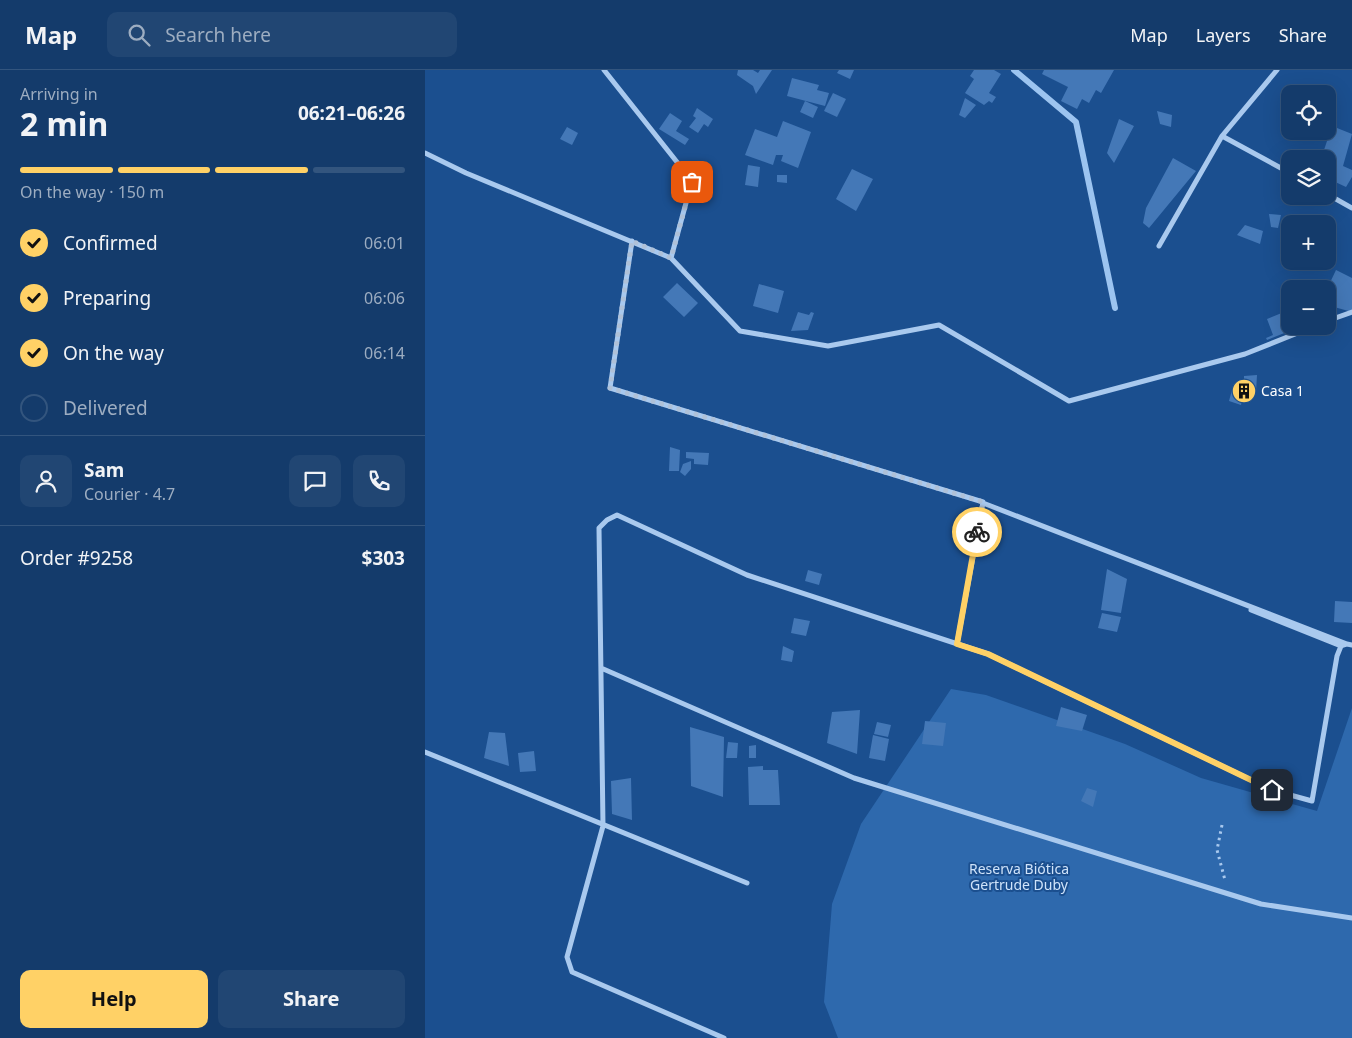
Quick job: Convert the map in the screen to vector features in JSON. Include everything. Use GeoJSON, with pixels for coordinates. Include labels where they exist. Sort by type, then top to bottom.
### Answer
{"type":"FeatureCollection","features":[{"type":"Feature","properties":{"kind":"street"},"geometry":{"type":"LineString","coordinates":[[604,70],[692,182],[671,258]]}},
{"type":"Feature","properties":{"kind":"street"},"geometry":{"type":"LineString","coordinates":[[1159,246],[1222,136],[1277,70]]}},
{"type":"Feature","properties":{"kind":"street"},"geometry":{"type":"LineString","coordinates":[[1222,136],[1281,168]]}},
{"type":"Feature","properties":{"kind":"street"},"geometry":{"type":"LineString","coordinates":[[425,154],[466,173],[671,258],[740,331],[828,346],[939,325],[1069,401],[1245,354],[1292,335]]}},
{"type":"Feature","properties":{"kind":"street"},"geometry":{"type":"LineString","coordinates":[[1336,199],[1352,208]]}},
{"type":"Feature","properties":{"kind":"street"},"geometry":{"type":"LineString","coordinates":[[632,241],[610,388],[983,502],[1349,644]]}},
{"type":"Feature","properties":{"kind":"street"},"geometry":{"type":"LineString","coordinates":[[1336,318],[1352,312]]}},
{"type":"Feature","properties":{"kind":"street"},"geometry":{"type":"LineString","coordinates":[[957,644],[983,502]]}},
{"type":"Feature","properties":{"kind":"street"},"geometry":{"type":"LineString","coordinates":[[983,502],[1341,646],[1349,644]]}},
{"type":"Feature","properties":{"kind":"street"},"geometry":{"type":"LineString","coordinates":[[724,1038],[572,972],[567,957],[603,826],[599,528],[607,520],[617,515],[747,575],[988,654],[1272,790],[1312,801],[1337,656],[1341,646]]}},
{"type":"Feature","properties":{"kind":"street"},"geometry":{"type":"LineString","coordinates":[[601,668],[854,778],[1228,892],[1261,904],[1352,918]]}},
{"type":"Feature","properties":{"kind":"street"},"geometry":{"type":"LineString","coordinates":[[425,752],[747,883]]}},
{"type":"Feature","properties":{"kind":"path"},"geometry":{"type":"LineString","coordinates":[[1222,825],[1217,850],[1228,892]]}},
{"type":"Feature","properties":{"kind":"green space","name":"Reserva Biótica Gertrude Duby"},"geometry":{"type":"Polygon","coordinates":[[[951,689],[986,695],[1125,744],[1201,778],[1317,811],[1352,708],[1352,1038],[838,1038],[824,1002],[832,904],[861,824],[951,689]]]}},
{"type":"Feature","properties":{"kind":"building"},"geometry":{"type":"Polygon","coordinates":[[[738,70],[753,70],[758,73],[760,70],[772,70],[756,94],[753,86],[737,75],[738,70]]]}},
{"type":"Feature","properties":{"kind":"building"},"geometry":{"type":"Polygon","coordinates":[[[839,70],[854,70],[850,79],[837,73],[839,70]]]}},
{"type":"Feature","properties":{"kind":"building"},"geometry":{"type":"Polygon","coordinates":[[[974,70],[994,70],[1001,74],[989,93],[996,97],[992,103],[989,101],[984,105],[965,93],[974,79],[970,76],[974,70]]]}},
{"type":"Feature","properties":{"kind":"building"},"geometry":{"type":"Polygon","coordinates":[[[1044,70],[1114,70],[1101,93],[1096,90],[1089,103],[1082,99],[1077,109],[1061,101],[1068,87],[1042,74],[1044,70]]]}},
{"type":"Feature","properties":{"kind":"building"},"geometry":{"type":"Polygon","coordinates":[[[792,78],[819,85],[817,90],[829,93],[825,106],[787,96],[792,78]]]}},
{"type":"Feature","properties":{"kind":"building"},"geometry":{"type":"Polygon","coordinates":[[[833,93],[846,99],[837,117],[824,111],[833,93]]]}},
{"type":"Feature","properties":{"kind":"building"},"geometry":{"type":"Polygon","coordinates":[[[965,98],[976,105],[965,118],[959,115],[965,98]]]}},
{"type":"Feature","properties":{"kind":"building"},"geometry":{"type":"Polygon","coordinates":[[[805,101],[818,107],[813,118],[800,112],[805,101]]]}},
{"type":"Feature","properties":{"kind":"building"},"geometry":{"type":"Polygon","coordinates":[[[697,108],[713,119],[708,127],[704,124],[698,133],[689,127],[696,118],[693,116],[697,108]]]}},
{"type":"Feature","properties":{"kind":"building"},"geometry":{"type":"Polygon","coordinates":[[[1157,111],[1172,115],[1171,127],[1160,124],[1157,111]]]}},
{"type":"Feature","properties":{"kind":"building"},"geometry":{"type":"Polygon","coordinates":[[[670,113],[682,121],[676,131],[689,139],[685,145],[659,129],[670,113]]]}},
{"type":"Feature","properties":{"kind":"building"},"geometry":{"type":"Polygon","coordinates":[[[1119,119],[1134,126],[1114,163],[1107,153],[1119,119]]]}},
{"type":"Feature","properties":{"kind":"building"},"geometry":{"type":"Polygon","coordinates":[[[783,121],[811,132],[798,168],[781,161],[783,155],[776,155],[773,165],[745,155],[755,129],[777,137],[783,121]]]}},
{"type":"Feature","properties":{"kind":"building"},"geometry":{"type":"Polygon","coordinates":[[[567,127],[578,133],[572,145],[560,139],[567,127]]]}},
{"type":"Feature","properties":{"kind":"building"},"geometry":{"type":"Polygon","coordinates":[[[1336,128],[1352,134],[1343,166],[1352,170],[1352,177],[1346,187],[1336,182],[1336,150],[1324,150],[1327,140],[1336,140],[1336,128]]]}},
{"type":"Feature","properties":{"kind":"building"},"geometry":{"type":"Polygon","coordinates":[[[1173,158],[1196,171],[1149,228],[1143,223],[1146,208],[1173,158]]]}},
{"type":"Feature","properties":{"kind":"building"},"geometry":{"type":"Polygon","coordinates":[[[748,165],[760,167],[758,187],[745,185],[748,165]]]}},
{"type":"Feature","properties":{"kind":"building"},"geometry":{"type":"Polygon","coordinates":[[[852,169],[873,179],[856,211],[836,199],[852,169]]]}},
{"type":"Feature","properties":{"kind":"building"},"geometry":{"type":"Polygon","coordinates":[[[777,175],[787,175],[787,183],[777,182],[777,175]]]}},
{"type":"Feature","properties":{"kind":"building"},"geometry":{"type":"Polygon","coordinates":[[[1269,214],[1281,215],[1278,228],[1271,227],[1269,214]]]}},
{"type":"Feature","properties":{"kind":"building"},"geometry":{"type":"Polygon","coordinates":[[[1245,225],[1263,231],[1260,244],[1237,235],[1245,225]]]}},
{"type":"Feature","properties":{"kind":"building"},"geometry":{"type":"Polygon","coordinates":[[[1336,270],[1352,278],[1352,312],[1336,308],[1336,280],[1331,280],[1336,270]]]}},
{"type":"Feature","properties":{"kind":"building"},"geometry":{"type":"Polygon","coordinates":[[[677,283],[698,303],[684,317],[663,297],[677,283]]]}},
{"type":"Feature","properties":{"kind":"building"},"geometry":{"type":"Polygon","coordinates":[[[759,284],[784,291],[778,313],[753,306],[759,284]]]}},
{"type":"Feature","properties":{"kind":"building"},"geometry":{"type":"Polygon","coordinates":[[[798,312],[809,315],[811,312],[814,313],[808,330],[791,331],[798,312]]]}},
{"type":"Feature","properties":{"kind":"building"},"geometry":{"type":"Polygon","coordinates":[[[1281,313],[1281,334],[1267,340],[1266,338],[1273,335],[1267,319],[1281,313]]]}},
{"type":"Feature","properties":{"kind":"building","name":"Casa 1"},"geometry":{"type":"Polygon","coordinates":[[[1257,375],[1256,392],[1244,392],[1241,405],[1229,401],[1233,386],[1244,389],[1244,376],[1257,375]]]}},
{"type":"Feature","properties":{"kind":"building"},"geometry":{"type":"Polygon","coordinates":[[[670,447],[680,450],[679,471],[669,471],[670,447]]]}},
{"type":"Feature","properties":{"kind":"building"},"geometry":{"type":"Polygon","coordinates":[[[686,452],[709,453],[708,465],[694,464],[694,459],[686,458],[686,452]]]}},
{"type":"Feature","properties":{"kind":"building"},"geometry":{"type":"Polygon","coordinates":[[[691,461],[691,469],[685,476],[680,472],[683,464],[691,461]]]}},
{"type":"Feature","properties":{"kind":"building"},"geometry":{"type":"Polygon","coordinates":[[[1107,569],[1127,579],[1121,613],[1101,610],[1107,569]]]}},
{"type":"Feature","properties":{"kind":"building"},"geometry":{"type":"Polygon","coordinates":[[[808,570],[822,574],[819,585],[805,581],[808,570]]]}},
{"type":"Feature","properties":{"kind":"building"},"geometry":{"type":"Polygon","coordinates":[[[1335,601],[1352,602],[1352,623],[1334,622],[1335,601]]]}},
{"type":"Feature","properties":{"kind":"building"},"geometry":{"type":"Polygon","coordinates":[[[1102,613],[1121,617],[1117,632],[1098,628],[1102,613]]]}},
{"type":"Feature","properties":{"kind":"building"},"geometry":{"type":"Polygon","coordinates":[[[794,618],[810,621],[806,636],[791,633],[794,618]]]}},
{"type":"Feature","properties":{"kind":"building"},"geometry":{"type":"Polygon","coordinates":[[[783,646],[794,651],[792,662],[781,660],[783,646]]]}},
{"type":"Feature","properties":{"kind":"building"},"geometry":{"type":"Polygon","coordinates":[[[1061,707],[1087,715],[1082,731],[1056,726],[1061,707]]]}},
{"type":"Feature","properties":{"kind":"building"},"geometry":{"type":"Polygon","coordinates":[[[860,710],[857,754],[827,743],[832,712],[860,710]]]}},
{"type":"Feature","properties":{"kind":"building"},"geometry":{"type":"Polygon","coordinates":[[[925,721],[946,723],[943,746],[922,744],[925,721]]]}},
{"type":"Feature","properties":{"kind":"building"},"geometry":{"type":"Polygon","coordinates":[[[877,722],[891,725],[888,737],[874,734],[877,722]]]}},
{"type":"Feature","properties":{"kind":"building"},"geometry":{"type":"Polygon","coordinates":[[[690,727],[724,737],[723,797],[691,786],[690,727]]]}},
{"type":"Feature","properties":{"kind":"building"},"geometry":{"type":"Polygon","coordinates":[[[489,732],[505,733],[509,766],[484,758],[489,732]]]}},
{"type":"Feature","properties":{"kind":"building"},"geometry":{"type":"Polygon","coordinates":[[[873,735],[889,739],[885,761],[869,758],[873,735]]]}},
{"type":"Feature","properties":{"kind":"building"},"geometry":{"type":"Polygon","coordinates":[[[728,742],[738,743],[737,758],[726,758],[728,742]]]}},
{"type":"Feature","properties":{"kind":"building"},"geometry":{"type":"Polygon","coordinates":[[[756,745],[756,758],[749,758],[749,746],[756,745]]]}},
{"type":"Feature","properties":{"kind":"building"},"geometry":{"type":"Polygon","coordinates":[[[534,751],[536,771],[520,772],[518,753],[534,751]]]}},
{"type":"Feature","properties":{"kind":"building"},"geometry":{"type":"Polygon","coordinates":[[[763,766],[763,770],[778,770],[780,805],[749,805],[748,767],[763,766]]]}},
{"type":"Feature","properties":{"kind":"building"},"geometry":{"type":"Polygon","coordinates":[[[631,778],[632,820],[612,814],[611,781],[631,778]]]}},
{"type":"Feature","properties":{"kind":"building"},"geometry":{"type":"Polygon","coordinates":[[[1087,788],[1097,791],[1093,807],[1081,801],[1087,788]]]}},
{"type":"Feature","properties":{"kind":"waterway"},"geometry":{"type":"LineString","coordinates":[[1014,70],[1076,122],[1115,308]]}},
{"type":"Feature","properties":{"kind":"way so far"},"geometry":{"type":"LineString","coordinates":[[692,182],[671,258],[632,241],[610,388],[983,502],[977,532]]}},
{"type":"Feature","properties":{"kind":"place","name":"Casa 1"},"geometry":{"type":"Point","coordinates":[1244,391]}},
{"type":"Feature","properties":{"kind":"route"},"geometry":{"type":"LineString","coordinates":[[977,532],[957,644],[988,654],[1272,790]]}}]}
